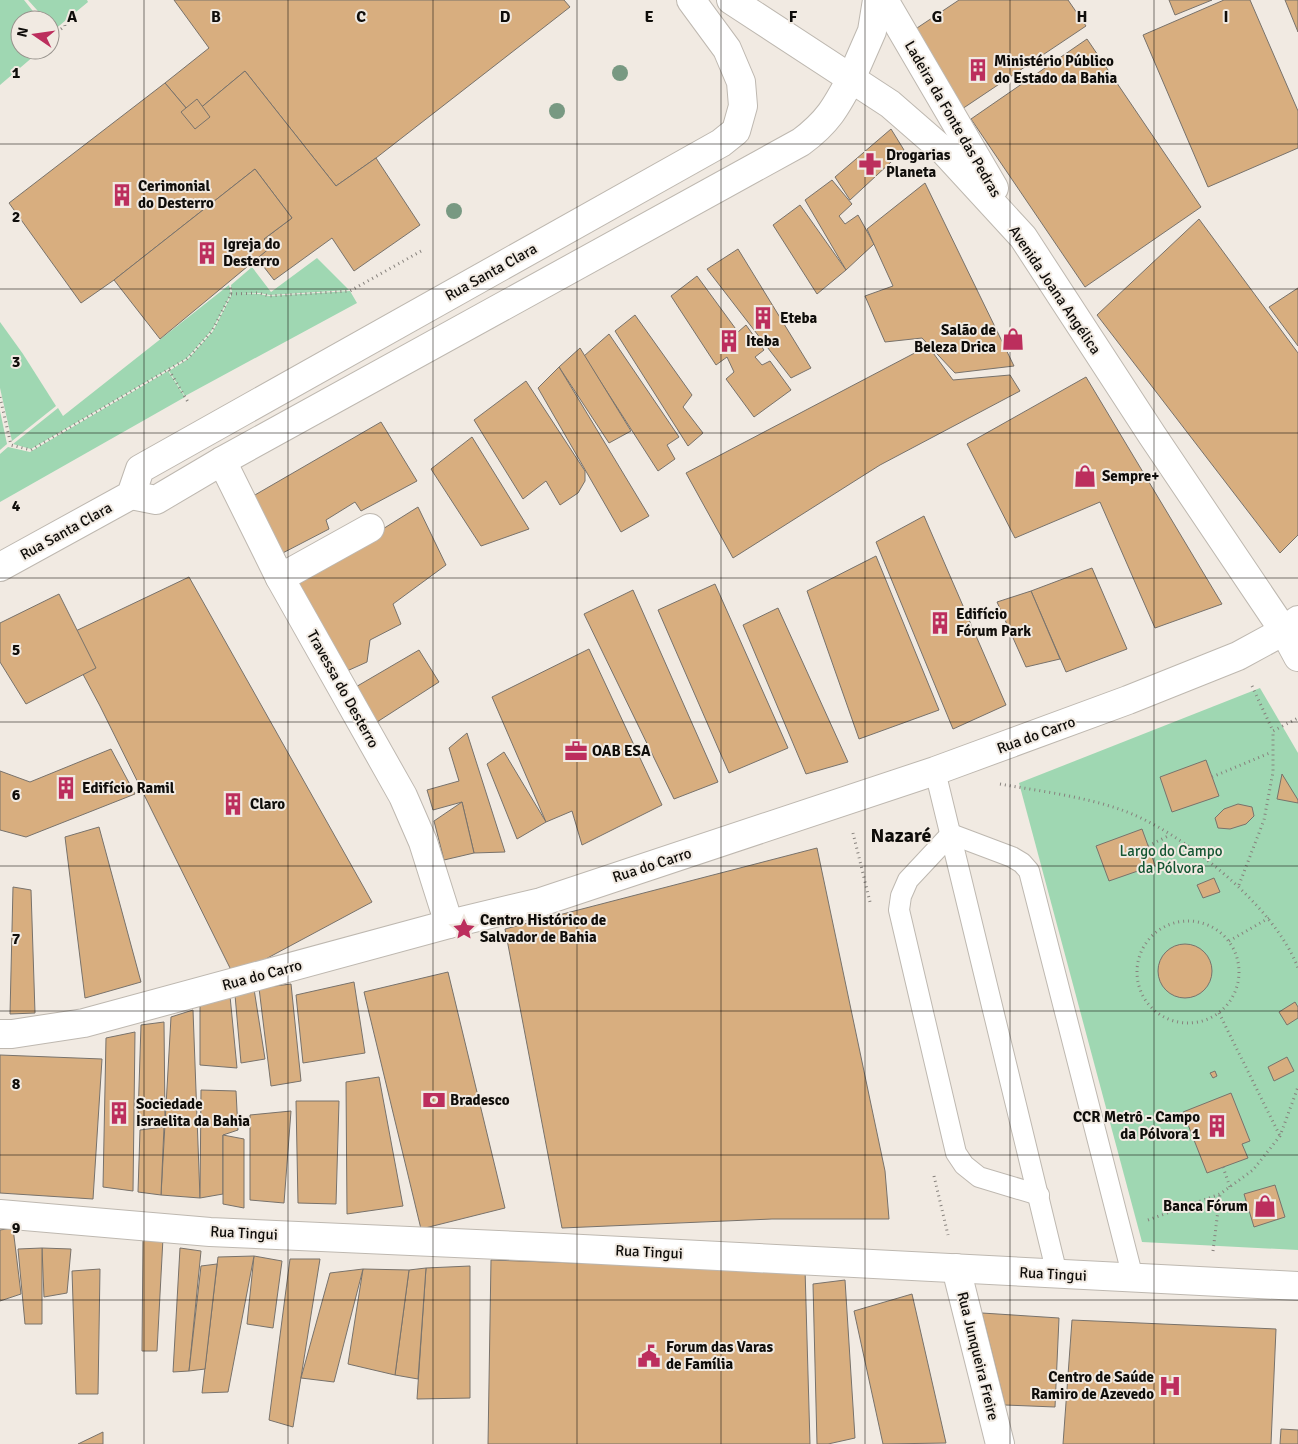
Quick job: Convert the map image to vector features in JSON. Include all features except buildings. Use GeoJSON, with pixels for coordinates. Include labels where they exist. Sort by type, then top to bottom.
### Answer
{"type":"FeatureCollection","features":[{"type":"Feature","properties":{"kind":"street","name":"Rua Santa Clara"},"geometry":{"type":"LineString","coordinates":[[0,567],[131,496],[140,469],[703,154],[720,144],[736,131],[743,106],[741,82],[727,48],[691,0]]}},
{"type":"Feature","properties":{"kind":"street","name":"Avenida Joana Angélica"},"geometry":{"type":"LineString","coordinates":[[731,0],[890,104],[944,151],[1023,237],[1152,435],[1291,626],[1298,657]]}},
{"type":"Feature","properties":{"kind":"street"},"geometry":{"type":"LineString","coordinates":[[131,496],[156,500],[222,461],[801,142],[818,130],[833,112],[872,31],[877,0]]}},
{"type":"Feature","properties":{"kind":"street","name":"Ladeira da Fonte das Pedras"},"geometry":{"type":"LineString","coordinates":[[884,0],[1023,237]]}},
{"type":"Feature","properties":{"kind":"street","name":"Travessa do Desterro"},"geometry":{"type":"LineString","coordinates":[[222,461],[280,578],[403,796],[423,842],[449,924]]}},
{"type":"Feature","properties":{"kind":"street"},"geometry":{"type":"LineString","coordinates":[[280,578],[370,528]]}},
{"type":"Feature","properties":{"kind":"street","name":"Rua do Carro"},"geometry":{"type":"LineString","coordinates":[[0,1034],[12,1034],[84,1023],[449,924],[541,902],[935,772],[1128,700],[1238,656],[1291,626]]}},
{"type":"Feature","properties":{"kind":"street","name":"Rua Tingui"},"geometry":{"type":"LineString","coordinates":[[0,1214],[210,1232],[553,1247],[1298,1286]]}},
{"type":"Feature","properties":{"kind":"street","name":"Rua Junqueira Freire"},"geometry":{"type":"LineString","coordinates":[[956,1268],[1000,1444]]}},
{"type":"Feature","properties":{"kind":"lane"},"geometry":{"type":"LineString","coordinates":[[935,772],[1057,1274]]}},
{"type":"Feature","properties":{"kind":"lane"},"geometry":{"type":"LineString","coordinates":[[951,834],[908,880],[901,896],[898,910],[956,1153],[964,1165],[979,1178],[1039,1196]]}},
{"type":"Feature","properties":{"kind":"lane"},"geometry":{"type":"LineString","coordinates":[[951,834],[1012,857],[1022,862],[1029,872],[1133,1278]]}},
{"type":"Feature","properties":{"kind":"path"},"geometry":{"type":"LineString","coordinates":[[60,30],[65,26],[64,22]]}},
{"type":"Feature","properties":{"kind":"path"},"geometry":{"type":"LineString","coordinates":[[232,294],[269,296],[350,290],[423,250]]}},
{"type":"Feature","properties":{"kind":"path"},"geometry":{"type":"LineString","coordinates":[[0,397],[10,445],[31,450],[188,358],[212,331],[232,294],[230,284]]}},
{"type":"Feature","properties":{"kind":"path"},"geometry":{"type":"LineString","coordinates":[[169,370],[188,402]]}},
{"type":"Feature","properties":{"kind":"path"},"geometry":{"type":"LineString","coordinates":[[1238,656],[1273,732],[1273,772],[1264,820],[1238,886]]}},
{"type":"Feature","properties":{"kind":"path"},"geometry":{"type":"LineString","coordinates":[[1273,732],[1298,718]]}},
{"type":"Feature","properties":{"kind":"path"},"geometry":{"type":"LineString","coordinates":[[1212,777],[1272,752]]}},
{"type":"Feature","properties":{"kind":"path"},"geometry":{"type":"LineString","coordinates":[[991,782],[1120,809],[1153,824],[1171,835],[1238,886],[1269,918],[1294,958],[1298,968]]}},
{"type":"Feature","properties":{"kind":"path"},"geometry":{"type":"LineString","coordinates":[[1148,846],[1171,835]]}},
{"type":"Feature","properties":{"kind":"path"},"geometry":{"type":"LineString","coordinates":[[1229,941],[1269,918]]}},
{"type":"Feature","properties":{"kind":"path"},"geometry":{"type":"LineString","coordinates":[[1187,921],[1203,923],[1217,930],[1229,941],[1236,955],[1240,971],[1238,987],[1230,1002],[1219,1013],[1205,1021],[1189,1024],[1173,1022],[1159,1015],[1148,1004],[1140,990],[1137,974],[1139,958],[1146,943],[1157,932],[1172,924],[1187,921]]}},
{"type":"Feature","properties":{"kind":"path"},"geometry":{"type":"LineString","coordinates":[[1219,1013],[1280,1136]]}},
{"type":"Feature","properties":{"kind":"path"},"geometry":{"type":"LineString","coordinates":[[1121,1229],[1220,1194],[1253,1170],[1280,1136],[1298,1090]]}},
{"type":"Feature","properties":{"kind":"path"},"geometry":{"type":"LineString","coordinates":[[1223,1167],[1230,1187]]}},
{"type":"Feature","properties":{"kind":"path"},"geometry":{"type":"LineString","coordinates":[[1209,1281],[1220,1194]]}},
{"type":"Feature","properties":{"kind":"green space"},"geometry":{"type":"Polygon","coordinates":[[[0,0],[24,0],[32,10],[10,10],[10,60],[29,60],[0,85],[0,0]]]}},
{"type":"Feature","properties":{"kind":"green space"},"geometry":{"type":"Polygon","coordinates":[[[28,0],[87,0],[88,2],[60,25],[60,10],[37,10],[28,0]]]}},
{"type":"Feature","properties":{"kind":"green space"},"geometry":{"type":"Polygon","coordinates":[[[317,258],[349,290],[270,295],[259,293],[240,294],[269,296],[350,291],[357,303],[185,396],[169,371],[188,359],[213,331],[232,294],[231,285],[252,267],[271,292],[317,258]]]}},
{"type":"Feature","properties":{"kind":"green space"},"geometry":{"type":"Polygon","coordinates":[[[229,285],[231,294],[212,330],[187,358],[31,449],[13,444],[58,408],[63,416],[229,285]]]}},
{"type":"Feature","properties":{"kind":"green space"},"geometry":{"type":"Polygon","coordinates":[[[0,322],[56,406],[12,441],[0,388],[0,322]]]}},
{"type":"Feature","properties":{"kind":"green space"},"geometry":{"type":"Polygon","coordinates":[[[168,371],[185,397],[0,502],[0,454],[8,447],[30,452],[168,371]]]}},
{"type":"Feature","properties":{"kind":"green space"},"geometry":{"type":"Polygon","coordinates":[[[0,411],[7,444],[0,450],[0,411]]]}},
{"type":"Feature","properties":{"kind":"green space","name":"Largo do Campo da Pólvora"},"geometry":{"type":"Polygon","coordinates":[[[1260,688],[1298,753],[1298,1250],[1142,1242],[1019,783],[1260,688]]]}},
{"type":"Feature","properties":{"kind":"place","name":"Ministério Público do Estado da Bahia"},"geometry":{"type":"Point","coordinates":[978,70]}},
{"type":"Feature","properties":{"kind":"place","name":"Drogarias Planeta"},"geometry":{"type":"Point","coordinates":[870,164]}},
{"type":"Feature","properties":{"kind":"place","name":"Cerimonial do Desterro"},"geometry":{"type":"Point","coordinates":[122,195]}},
{"type":"Feature","properties":{"kind":"place","name":"Igreja do Desterro"},"geometry":{"type":"Point","coordinates":[207,253]}},
{"type":"Feature","properties":{"kind":"place","name":"Eteba"},"geometry":{"type":"Point","coordinates":[763,318]}},
{"type":"Feature","properties":{"kind":"place","name":"Salão de Beleza Drica"},"geometry":{"type":"Point","coordinates":[1013,339]}},
{"type":"Feature","properties":{"kind":"place","name":"Iteba"},"geometry":{"type":"Point","coordinates":[729,341]}},
{"type":"Feature","properties":{"kind":"place","name":"Sempre+"},"geometry":{"type":"Point","coordinates":[1085,476]}},
{"type":"Feature","properties":{"kind":"place","name":"Edifício Fórum Park"},"geometry":{"type":"Point","coordinates":[940,623]}},
{"type":"Feature","properties":{"kind":"place","name":"OAB ESA"},"geometry":{"type":"Point","coordinates":[576,751]}},
{"type":"Feature","properties":{"kind":"place","name":"Edifício Ramil"},"geometry":{"type":"Point","coordinates":[66,788]}},
{"type":"Feature","properties":{"kind":"place","name":"Claro"},"geometry":{"type":"Point","coordinates":[233,804]}},
{"type":"Feature","properties":{"kind":"place","name":"Centro Histórico de Salvador de Bahia"},"geometry":{"type":"Point","coordinates":[464,929]}},
{"type":"Feature","properties":{"kind":"place","name":"Bradesco"},"geometry":{"type":"Point","coordinates":[434,1100]}},
{"type":"Feature","properties":{"kind":"place","name":"Sociedade Israelita da Bahia"},"geometry":{"type":"Point","coordinates":[119,1113]}},
{"type":"Feature","properties":{"kind":"place","name":"CCR Metrô - Campo da Pólvora 1"},"geometry":{"type":"Point","coordinates":[1217,1126]}},
{"type":"Feature","properties":{"kind":"place","name":"Banca Fórum"},"geometry":{"type":"Point","coordinates":[1265,1206]}},
{"type":"Feature","properties":{"kind":"place","name":"Forum das Varas de Família"},"geometry":{"type":"Point","coordinates":[649,1356]}},
{"type":"Feature","properties":{"kind":"place","name":"Centro de Saúde Ramiro de Azevedo"},"geometry":{"type":"Point","coordinates":[1170,1386]}},
{"type":"Feature","properties":{"kind":"district","name":"Nazaré"},"geometry":{"type":"Point","coordinates":[901,835]}}]}
